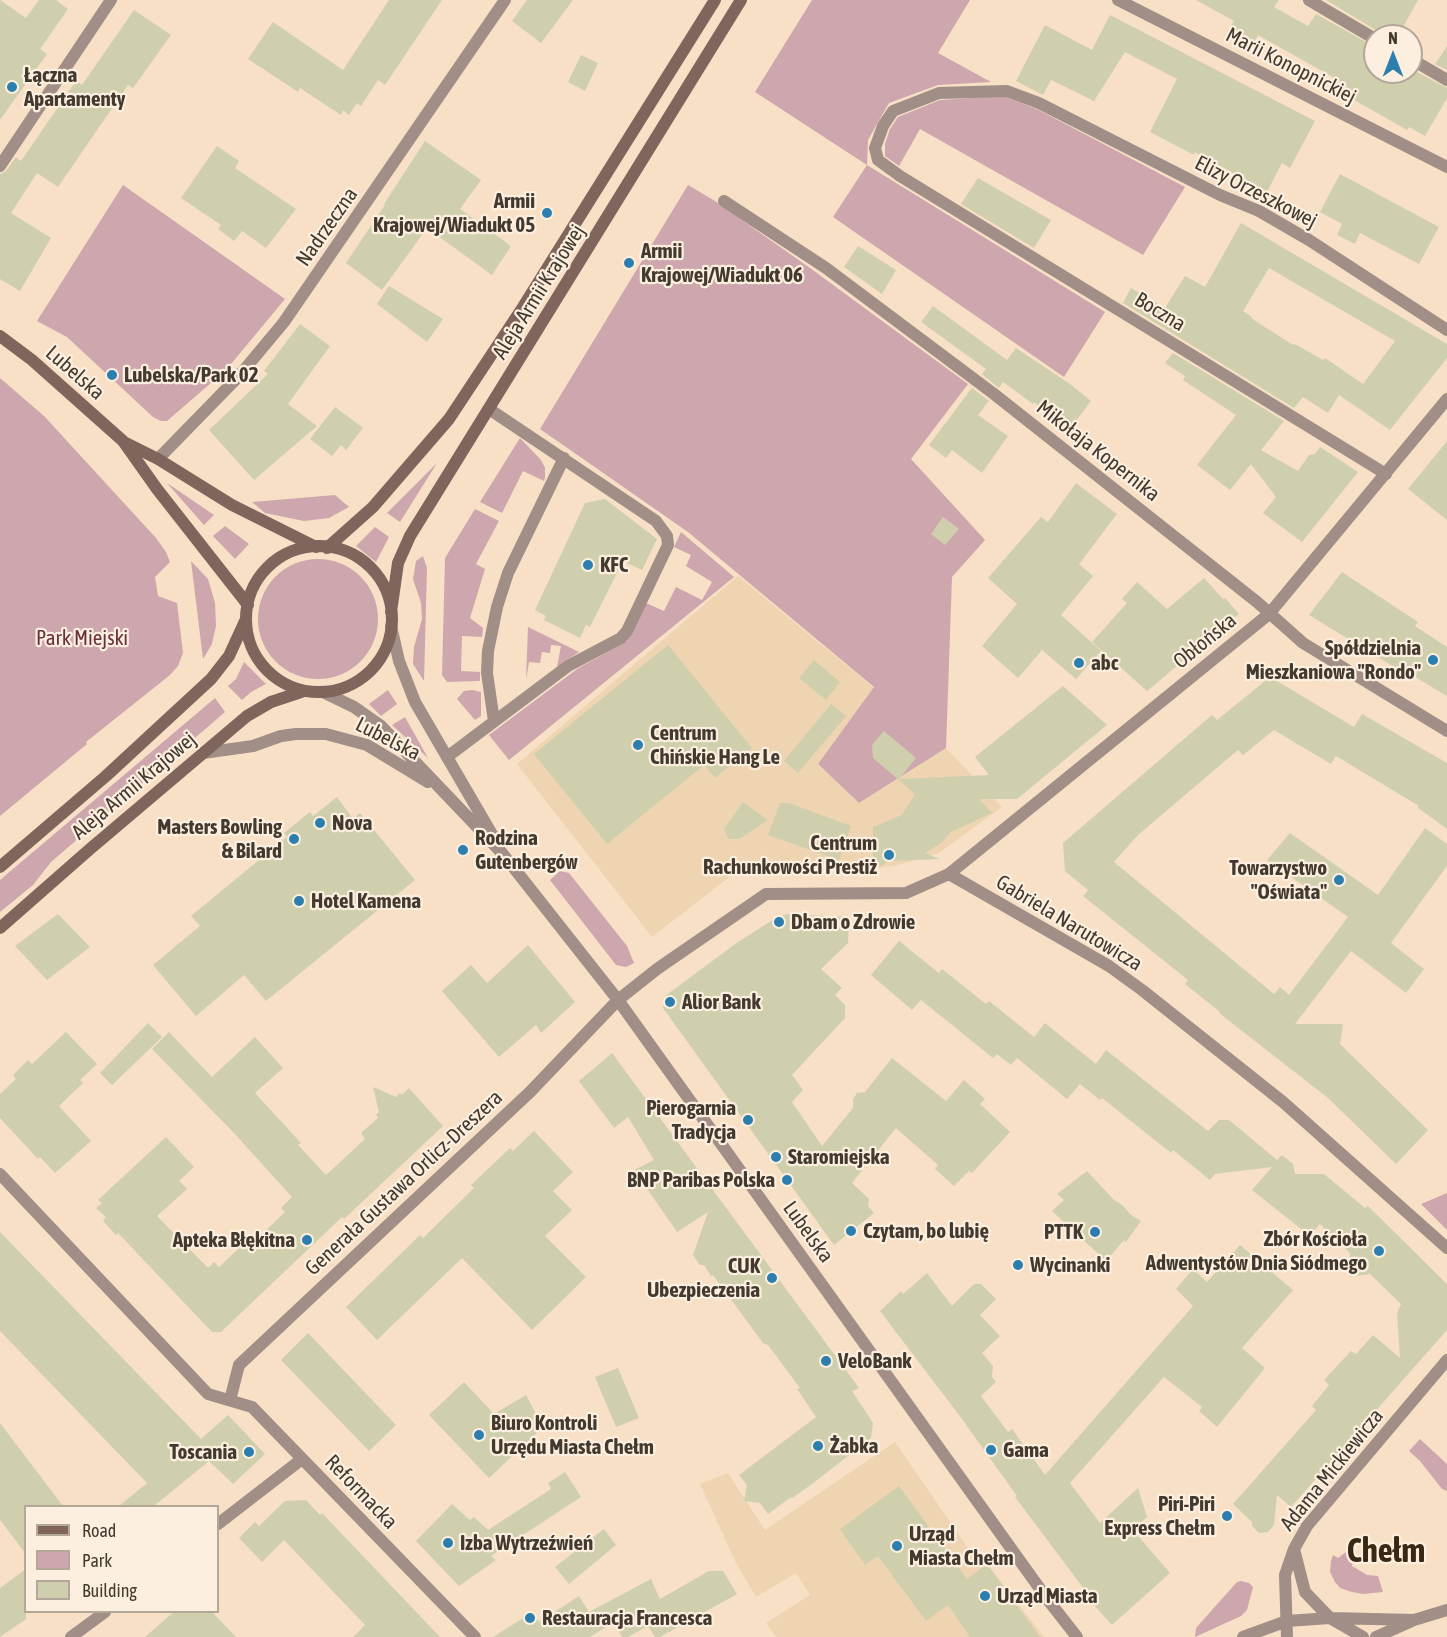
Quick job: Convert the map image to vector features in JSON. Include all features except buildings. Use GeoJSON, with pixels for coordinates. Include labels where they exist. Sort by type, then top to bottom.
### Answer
{"type":"FeatureCollection","features":[{"type":"Feature","properties":{"kind":"main road","name":"Aleja Armii Krajowej"},"geometry":{"type":"LineString","coordinates":[[321,547],[373,507],[449,419],[523,306],[715,0]]}},
{"type":"Feature","properties":{"kind":"main road","name":"Aleja Armii Krajowej"},"geometry":{"type":"LineString","coordinates":[[391,612],[401,552],[741,0]]}},
{"type":"Feature","properties":{"kind":"main road","name":"Lubelska"},"geometry":{"type":"LineString","coordinates":[[0,336],[32,360],[123,441],[157,489],[248,605]]}},
{"type":"Feature","properties":{"kind":"main road","name":"Lubelska"},"geometry":{"type":"LineString","coordinates":[[123,441],[158,459],[232,505],[321,547]]}},
{"type":"Feature","properties":{"kind":"main road"},"geometry":{"type":"LineString","coordinates":[[321,547],[342,550],[356,557],[373,571],[386,590],[391,612],[389,640],[383,654],[370,672],[352,684],[323,692],[304,691],[278,680],[262,665],[251,646],[246,618],[253,589],[268,567],[290,553],[321,547]]}},
{"type":"Feature","properties":{"kind":"main road","name":"Aleja Armii Krajowej"},"geometry":{"type":"LineString","coordinates":[[0,867],[106,776],[211,679],[229,656],[246,618]]}},
{"type":"Feature","properties":{"kind":"main road","name":"Aleja Armii Krajowej"},"geometry":{"type":"LineString","coordinates":[[0,928],[259,707],[304,691]]}},
{"type":"Feature","properties":{"kind":"street"},"geometry":{"type":"LineString","coordinates":[[0,166],[111,0]]}},
{"type":"Feature","properties":{"kind":"street","name":"Nadrzeczna"},"geometry":{"type":"LineString","coordinates":[[158,459],[239,376],[284,322],[505,0]]}},
{"type":"Feature","properties":{"kind":"street","name":"Marii Konopnickiej"},"geometry":{"type":"LineString","coordinates":[[1118,0],[1447,167]]}},
{"type":"Feature","properties":{"kind":"street"},"geometry":{"type":"LineString","coordinates":[[1309,0],[1363,32]]}},
{"type":"Feature","properties":{"kind":"street"},"geometry":{"type":"LineString","coordinates":[[1423,66],[1447,80]]}},
{"type":"Feature","properties":{"kind":"street","name":"Elizy Orzeszkowej"},"geometry":{"type":"LineString","coordinates":[[914,184],[879,160],[875,147],[883,126],[893,111],[939,93],[1007,91],[1039,102],[1220,195],[1258,212],[1309,240],[1447,330]]}},
{"type":"Feature","properties":{"kind":"street","name":"Boczna"},"geometry":{"type":"LineString","coordinates":[[914,184],[1386,474]]}},
{"type":"Feature","properties":{"kind":"street","name":"Mikołaja Kopernika"},"geometry":{"type":"LineString","coordinates":[[724,201],[826,268],[994,394],[1257,602],[1303,643],[1447,731]]}},
{"type":"Feature","properties":{"kind":"street","name":"Obłońska"},"geometry":{"type":"LineString","coordinates":[[949,874],[1269,614],[1447,399]]}},
{"type":"Feature","properties":{"kind":"street"},"geometry":{"type":"LineString","coordinates":[[447,757],[568,666],[621,638],[627,631],[668,545],[667,536],[656,521],[489,409]]}},
{"type":"Feature","properties":{"kind":"street"},"geometry":{"type":"LineString","coordinates":[[494,721],[487,673],[488,651],[497,607],[508,573],[564,458]]}},
{"type":"Feature","properties":{"kind":"street","name":"Lubelska"},"geometry":{"type":"LineString","coordinates":[[391,626],[399,661],[415,702],[502,852]]}},
{"type":"Feature","properties":{"kind":"street","name":"Lubelska"},"geometry":{"type":"LineString","coordinates":[[323,692],[354,707],[381,726],[502,852],[618,1000],[1048,1600],[1077,1637]]}},
{"type":"Feature","properties":{"kind":"street","name":"Lubelska"},"geometry":{"type":"LineString","coordinates":[[203,753],[253,746],[281,736],[296,734],[338,736],[367,745],[444,792]]}},
{"type":"Feature","properties":{"kind":"street"},"geometry":{"type":"LineString","coordinates":[[618,1000],[657,969],[766,894],[906,893],[949,874]]}},
{"type":"Feature","properties":{"kind":"street","name":"Gabriela Narutowicza"},"geometry":{"type":"LineString","coordinates":[[949,874],[1109,966],[1142,990],[1283,1102],[1447,1248]]}},
{"type":"Feature","properties":{"kind":"street","name":"Generała Gustawa Orlicz-Dreszera"},"geometry":{"type":"LineString","coordinates":[[230,1400],[239,1365],[530,1092],[618,1000]]}},
{"type":"Feature","properties":{"kind":"street","name":"Reformacka"},"geometry":{"type":"LineString","coordinates":[[0,1174],[208,1394],[252,1407],[475,1637]]}},
{"type":"Feature","properties":{"kind":"street","name":"Adama Mickiewicza"},"geometry":{"type":"LineString","coordinates":[[1287,1637],[1285,1575],[1294,1549],[1307,1526],[1447,1360]]}},
{"type":"Feature","properties":{"kind":"street"},"geometry":{"type":"LineString","coordinates":[[219,1523],[302,1459]]}},
{"type":"Feature","properties":{"kind":"street"},"geometry":{"type":"LineString","coordinates":[[1294,1549],[1305,1592],[1330,1618],[1363,1637]]}},
{"type":"Feature","properties":{"kind":"street"},"geometry":{"type":"LineString","coordinates":[[1376,1637],[1414,1620],[1447,1611]]}},
{"type":"Feature","properties":{"kind":"street"},"geometry":{"type":"LineString","coordinates":[[71,1637],[102,1613]]}},
{"type":"Feature","properties":{"kind":"street"},"geometry":{"type":"LineString","coordinates":[[1243,1637],[1287,1621],[1330,1618],[1414,1620]]}},
{"type":"Feature","properties":{"kind":"shaded area"},"geometry":{"type":"Polygon","coordinates":[[[738,576],[874,688],[818,764],[859,803],[946,748],[1002,807],[939,853],[894,866],[860,870],[750,861],[652,937],[517,764],[738,576]]]}},
{"type":"Feature","properties":{"kind":"shaded area"},"geometry":{"type":"Polygon","coordinates":[[[895,1442],[979,1564],[985,1561],[1044,1637],[776,1637],[766,1623],[810,1595],[796,1573],[756,1597],[736,1563],[700,1484],[728,1473],[765,1530],[895,1442]]]}},
{"type":"Feature","properties":{"kind":"green space"},"geometry":{"type":"Polygon","coordinates":[[[812,0],[970,0],[938,53],[991,82],[938,85],[889,103],[868,140],[867,165],[755,92],[812,0]]]}},
{"type":"Feature","properties":{"kind":"green space"},"geometry":{"type":"Polygon","coordinates":[[[1004,96],[1037,109],[1185,187],[1143,255],[920,129],[899,166],[885,156],[885,144],[890,129],[898,117],[940,100],[1004,96]]]}},
{"type":"Feature","properties":{"kind":"green space"},"geometry":{"type":"Polygon","coordinates":[[[867,165],[1105,312],[1064,377],[833,217],[867,165]]]}},
{"type":"Feature","properties":{"kind":"green space"},"geometry":{"type":"Polygon","coordinates":[[[123,185],[285,299],[226,370],[167,421],[153,417],[67,337],[37,321],[123,185]]]}},
{"type":"Feature","properties":{"kind":"green space"},"geometry":{"type":"Polygon","coordinates":[[[688,185],[715,201],[810,268],[968,384],[911,459],[985,540],[952,577],[946,748],[859,803],[818,764],[874,687],[688,532],[540,429],[688,185]]]}},
{"type":"Feature","properties":{"kind":"green space","name":"Park Miejski"},"geometry":{"type":"Polygon","coordinates":[[[0,378],[44,416],[156,538],[166,552],[170,562],[155,577],[158,596],[177,603],[183,653],[178,666],[170,675],[86,742],[87,744],[0,816],[0,378]]]}},
{"type":"Feature","properties":{"kind":"green space"},"geometry":{"type":"Polygon","coordinates":[[[520,438],[541,460],[545,468],[545,477],[544,481],[523,471],[502,513],[480,502],[520,438]]]}},
{"type":"Feature","properties":{"kind":"green space"},"geometry":{"type":"Polygon","coordinates":[[[437,463],[400,522],[387,513],[437,463]]]}},
{"type":"Feature","properties":{"kind":"green space"},"geometry":{"type":"Polygon","coordinates":[[[167,483],[214,515],[204,525],[167,483]]]}},
{"type":"Feature","properties":{"kind":"green space"},"geometry":{"type":"Polygon","coordinates":[[[335,495],[349,507],[329,518],[304,521],[265,513],[252,502],[335,495]]]}},
{"type":"Feature","properties":{"kind":"green space"},"geometry":{"type":"Polygon","coordinates":[[[475,509],[499,521],[476,564],[485,569],[470,618],[483,628],[482,637],[462,636],[461,671],[480,672],[480,681],[447,682],[442,675],[445,558],[475,509]]]}},
{"type":"Feature","properties":{"kind":"green space"},"geometry":{"type":"Polygon","coordinates":[[[225,526],[249,544],[235,559],[213,536],[225,526]]]}},
{"type":"Feature","properties":{"kind":"green space"},"geometry":{"type":"Polygon","coordinates":[[[375,527],[389,537],[376,562],[356,546],[375,527]]]}},
{"type":"Feature","properties":{"kind":"green space"},"geometry":{"type":"Polygon","coordinates":[[[681,532],[734,577],[509,760],[489,735],[577,669],[627,641],[646,603],[664,611],[676,587],[702,600],[712,582],[686,566],[691,555],[674,547],[681,532]]]}},
{"type":"Feature","properties":{"kind":"green space"},"geometry":{"type":"Polygon","coordinates":[[[423,556],[427,568],[424,681],[413,664],[414,647],[422,619],[421,603],[413,579],[416,561],[423,556]]]}},
{"type":"Feature","properties":{"kind":"green space"},"geometry":{"type":"Polygon","coordinates":[[[318,559],[341,563],[361,576],[374,596],[378,619],[374,642],[361,662],[341,675],[318,679],[295,675],[275,662],[262,642],[258,619],[262,596],[275,576],[295,563],[318,559]]]}},
{"type":"Feature","properties":{"kind":"green space"},"geometry":{"type":"Polygon","coordinates":[[[191,561],[208,579],[215,603],[216,626],[212,644],[203,659],[191,561]]]}},
{"type":"Feature","properties":{"kind":"green space"},"geometry":{"type":"Polygon","coordinates":[[[528,627],[579,652],[557,667],[561,646],[551,645],[550,653],[542,652],[540,663],[529,662],[526,680],[528,627]]]}},
{"type":"Feature","properties":{"kind":"green space"},"geometry":{"type":"Polygon","coordinates":[[[244,662],[266,684],[242,700],[228,686],[236,679],[244,662]]]}},
{"type":"Feature","properties":{"kind":"green space"},"geometry":{"type":"Polygon","coordinates":[[[388,690],[397,704],[381,716],[369,704],[388,690]]]}},
{"type":"Feature","properties":{"kind":"green space"},"geometry":{"type":"Polygon","coordinates":[[[464,691],[481,692],[481,716],[475,720],[457,699],[464,691]]]}},
{"type":"Feature","properties":{"kind":"green space"},"geometry":{"type":"Polygon","coordinates":[[[215,698],[225,712],[51,862],[33,885],[0,912],[0,880],[215,698]]]}},
{"type":"Feature","properties":{"kind":"green space"},"geometry":{"type":"Polygon","coordinates":[[[405,717],[428,758],[392,725],[405,717]]]}},
{"type":"Feature","properties":{"kind":"green space"},"geometry":{"type":"Polygon","coordinates":[[[560,871],[569,873],[627,946],[634,963],[626,967],[616,965],[550,880],[560,871]]]}},
{"type":"Feature","properties":{"kind":"green space"},"geometry":{"type":"Polygon","coordinates":[[[1447,1193],[1447,1230],[1421,1204],[1447,1193]]]}},
{"type":"Feature","properties":{"kind":"green space"},"geometry":{"type":"Polygon","coordinates":[[[1420,1439],[1447,1464],[1447,1491],[1442,1489],[1409,1451],[1420,1439]]]}},
{"type":"Feature","properties":{"kind":"green space"},"geometry":{"type":"Polygon","coordinates":[[[1346,1552],[1354,1557],[1352,1566],[1367,1575],[1378,1576],[1383,1592],[1363,1594],[1340,1588],[1330,1572],[1331,1561],[1333,1555],[1338,1558],[1346,1552]]]}},
{"type":"Feature","properties":{"kind":"green space"},"geometry":{"type":"Polygon","coordinates":[[[1241,1581],[1253,1587],[1247,1610],[1241,1616],[1195,1637],[1196,1628],[1237,1582],[1241,1581]]]}},
{"type":"Feature","properties":{"kind":"place","name":"Łączna Apartamenty"},"geometry":{"type":"Point","coordinates":[12,87]}},
{"type":"Feature","properties":{"kind":"place","name":"Armii Krajowej/Wiadukt 05"},"geometry":{"type":"Point","coordinates":[547,213]}},
{"type":"Feature","properties":{"kind":"place","name":"Armii Krajowej/Wiadukt 06"},"geometry":{"type":"Point","coordinates":[629,263]}},
{"type":"Feature","properties":{"kind":"place","name":"Lubelska/Park 02"},"geometry":{"type":"Point","coordinates":[112,375]}},
{"type":"Feature","properties":{"kind":"place","name":"KFC"},"geometry":{"type":"Point","coordinates":[588,565]}},
{"type":"Feature","properties":{"kind":"place","name":"Spółdzielnia Mieszkaniowa \"Rondo\""},"geometry":{"type":"Point","coordinates":[1433,660]}},
{"type":"Feature","properties":{"kind":"place","name":"abc"},"geometry":{"type":"Point","coordinates":[1079,663]}},
{"type":"Feature","properties":{"kind":"place","name":"Centrum Chińskie Hang Le"},"geometry":{"type":"Point","coordinates":[638,745]}},
{"type":"Feature","properties":{"kind":"place","name":"Nova"},"geometry":{"type":"Point","coordinates":[320,823]}},
{"type":"Feature","properties":{"kind":"place","name":"Masters Bowling & Bilard"},"geometry":{"type":"Point","coordinates":[294,839]}},
{"type":"Feature","properties":{"kind":"place","name":"Rodzina Gutenbergów"},"geometry":{"type":"Point","coordinates":[463,850]}},
{"type":"Feature","properties":{"kind":"place","name":"Centrum Rachunkowości Prestiż"},"geometry":{"type":"Point","coordinates":[889,855]}},
{"type":"Feature","properties":{"kind":"place","name":"Towarzystwo \"Oświata\""},"geometry":{"type":"Point","coordinates":[1339,880]}},
{"type":"Feature","properties":{"kind":"place","name":"Hotel Kamena"},"geometry":{"type":"Point","coordinates":[299,901]}},
{"type":"Feature","properties":{"kind":"place","name":"Dbam o Zdrowie"},"geometry":{"type":"Point","coordinates":[779,922]}},
{"type":"Feature","properties":{"kind":"place","name":"Alior Bank"},"geometry":{"type":"Point","coordinates":[670,1002]}},
{"type":"Feature","properties":{"kind":"place","name":"Pierogarnia Tradycja"},"geometry":{"type":"Point","coordinates":[748,1120]}},
{"type":"Feature","properties":{"kind":"place","name":"Staromiejska"},"geometry":{"type":"Point","coordinates":[776,1157]}},
{"type":"Feature","properties":{"kind":"place","name":"BNP Paribas Polska"},"geometry":{"type":"Point","coordinates":[787,1180]}},
{"type":"Feature","properties":{"kind":"place","name":"Czytam, bo lubię"},"geometry":{"type":"Point","coordinates":[851,1231]}},
{"type":"Feature","properties":{"kind":"place","name":"PTTK"},"geometry":{"type":"Point","coordinates":[1095,1232]}},
{"type":"Feature","properties":{"kind":"place","name":"Apteka Błękitna"},"geometry":{"type":"Point","coordinates":[307,1240]}},
{"type":"Feature","properties":{"kind":"place","name":"Zbór Kościoła Adwentystów Dnia Siódmego"},"geometry":{"type":"Point","coordinates":[1379,1251]}},
{"type":"Feature","properties":{"kind":"place","name":"Wycinanki"},"geometry":{"type":"Point","coordinates":[1018,1265]}},
{"type":"Feature","properties":{"kind":"place","name":"CUK Ubezpieczenia"},"geometry":{"type":"Point","coordinates":[772,1278]}},
{"type":"Feature","properties":{"kind":"place","name":"VeloBank"},"geometry":{"type":"Point","coordinates":[826,1361]}},
{"type":"Feature","properties":{"kind":"place","name":"Biuro Kontroli Urzędu Miasta Chełm"},"geometry":{"type":"Point","coordinates":[479,1435]}},
{"type":"Feature","properties":{"kind":"place","name":"Żabka"},"geometry":{"type":"Point","coordinates":[818,1446]}},
{"type":"Feature","properties":{"kind":"place","name":"Gama"},"geometry":{"type":"Point","coordinates":[991,1450]}},
{"type":"Feature","properties":{"kind":"place","name":"Toscania"},"geometry":{"type":"Point","coordinates":[249,1452]}},
{"type":"Feature","properties":{"kind":"place","name":"Piri-Piri Express Chełm"},"geometry":{"type":"Point","coordinates":[1227,1516]}},
{"type":"Feature","properties":{"kind":"place","name":"Izba Wytrzeźwień"},"geometry":{"type":"Point","coordinates":[448,1543]}},
{"type":"Feature","properties":{"kind":"place","name":"Urząd Miasta Chełm"},"geometry":{"type":"Point","coordinates":[897,1546]}},
{"type":"Feature","properties":{"kind":"place","name":"Urząd Miasta"},"geometry":{"type":"Point","coordinates":[985,1596]}},
{"type":"Feature","properties":{"kind":"place","name":"Restauracja Francesca"},"geometry":{"type":"Point","coordinates":[530,1618]}},
{"type":"Feature","properties":{"kind":"district","name":"Chełm"},"geometry":{"type":"Point","coordinates":[1386,1552]}}]}
